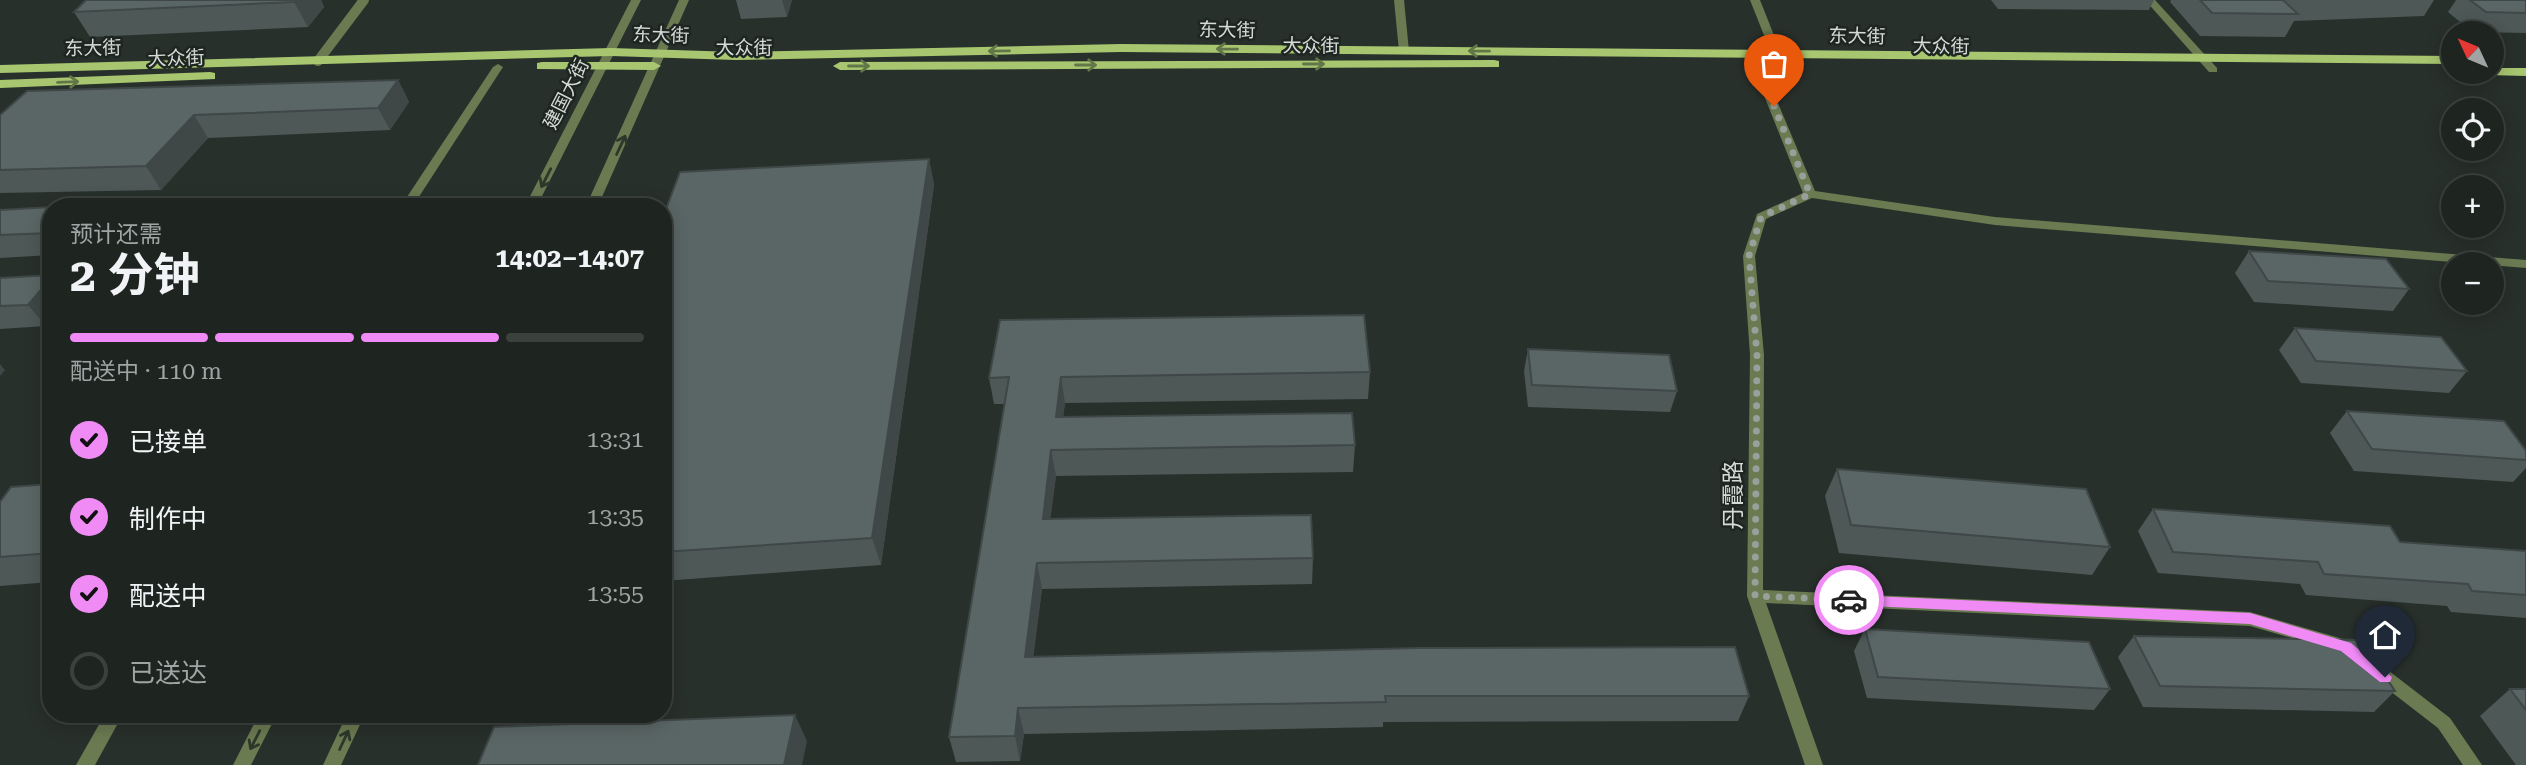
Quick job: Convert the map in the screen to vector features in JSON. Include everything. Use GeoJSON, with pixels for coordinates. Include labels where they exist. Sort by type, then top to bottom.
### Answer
{"type":"FeatureCollection","features":[{"type":"Feature","properties":{"kind":"main road","name":"东大街"},"geometry":{"type":"LineString","coordinates":[[659,61],[1121,48],[1779,58]]}},
{"type":"Feature","properties":{"kind":"main road","name":"东大街"},"geometry":{"type":"LineString","coordinates":[[0,69],[318,61],[608,58]]}},
{"type":"Feature","properties":{"kind":"main road","name":"大众街"},"geometry":{"type":"LineString","coordinates":[[0,85],[498,66],[608,58],[659,61],[1756,63],[1779,58],[2441,71]]}},
{"type":"Feature","properties":{"kind":"main road"},"geometry":{"type":"LineString","coordinates":[[2208,65],[2441,60]]}},
{"type":"Feature","properties":{"kind":"main road"},"geometry":{"type":"LineString","coordinates":[[2504,60],[2526,61]]}},
{"type":"Feature","properties":{"kind":"main road"},"geometry":{"type":"LineString","coordinates":[[2504,72],[2526,72]]}},
{"type":"Feature","properties":{"kind":"street","name":"建国大街"},"geometry":{"type":"LineString","coordinates":[[535,198],[636,0]]}},
{"type":"Feature","properties":{"kind":"street"},"geometry":{"type":"LineString","coordinates":[[596,198],[684,0]]}},
{"type":"Feature","properties":{"kind":"street"},"geometry":{"type":"LineString","coordinates":[[1399,0],[1404,51]]}},
{"type":"Feature","properties":{"kind":"street"},"geometry":{"type":"LineString","coordinates":[[1755,0],[1779,58]]}},
{"type":"Feature","properties":{"kind":"street"},"geometry":{"type":"LineString","coordinates":[[2150,0],[2208,65]]}},
{"type":"Feature","properties":{"kind":"street"},"geometry":{"type":"LineString","coordinates":[[1756,63],[1810,194],[1995,221],[2526,264]]}},
{"type":"Feature","properties":{"kind":"street"},"geometry":{"type":"LineString","coordinates":[[412,198],[498,66]]}},
{"type":"Feature","properties":{"kind":"street","name":"丹霞路"},"geometry":{"type":"LineString","coordinates":[[1810,194],[1761,217],[1749,256],[1757,355],[1755,596],[1814,765]]}},
{"type":"Feature","properties":{"kind":"street"},"geometry":{"type":"LineString","coordinates":[[1755,596],[2250,619],[2346,647],[2444,723],[2473,765]]}},
{"type":"Feature","properties":{"kind":"street"},"geometry":{"type":"LineString","coordinates":[[85,765],[109,723]]}},
{"type":"Feature","properties":{"kind":"street"},"geometry":{"type":"LineString","coordinates":[[242,765],[263,723]]}},
{"type":"Feature","properties":{"kind":"street"},"geometry":{"type":"LineString","coordinates":[[332,765],[352,723]]}},
{"type":"Feature","properties":{"kind":"lane"},"geometry":{"type":"LineString","coordinates":[[318,61],[364,0]]}},
{"type":"Feature","properties":{"kind":"building"},"geometry":{"type":"Polygon","coordinates":[[[86,0],[296,0],[74,12],[86,0]]]}},
{"type":"Feature","properties":{"kind":"building"},"geometry":{"type":"Polygon","coordinates":[[[2200,0],[2283,0],[2298,14],[2212,13],[2200,0]]]}},
{"type":"Feature","properties":{"kind":"building"},"geometry":{"type":"Polygon","coordinates":[[[2470,0],[2526,0],[2526,13],[2486,12],[2470,0]]]}},
{"type":"Feature","properties":{"kind":"building"},"geometry":{"type":"Polygon","coordinates":[[[398,80],[378,108],[194,115],[146,166],[0,170],[0,115],[27,91],[398,80]]]}},
{"type":"Feature","properties":{"kind":"building"},"geometry":{"type":"Polygon","coordinates":[[[929,159],[872,538],[672,551],[670,198],[680,172],[929,159]]]}},
{"type":"Feature","properties":{"kind":"building"},"geometry":{"type":"Polygon","coordinates":[[[42,208],[42,233],[0,235],[0,210],[42,208]]]}},
{"type":"Feature","properties":{"kind":"building"},"geometry":{"type":"Polygon","coordinates":[[[2249,251],[2386,259],[2409,289],[2268,281],[2249,251]]]}},
{"type":"Feature","properties":{"kind":"building"},"geometry":{"type":"Polygon","coordinates":[[[42,276],[42,289],[28,305],[0,306],[0,278],[42,276]]]}},
{"type":"Feature","properties":{"kind":"building"},"geometry":{"type":"Polygon","coordinates":[[[1364,315],[1370,372],[1061,377],[1056,417],[1352,413],[1355,445],[1051,450],[1043,519],[1311,515],[1313,558],[1037,563],[1025,657],[1418,648],[1735,647],[1749,696],[1385,696],[1386,702],[1018,708],[1015,736],[949,737],[1009,377],[989,378],[1000,320],[1364,315]]]}},
{"type":"Feature","properties":{"kind":"building"},"geometry":{"type":"Polygon","coordinates":[[[2295,328],[2441,337],[2467,371],[2316,361],[2295,328]]]}},
{"type":"Feature","properties":{"kind":"building"},"geometry":{"type":"Polygon","coordinates":[[[1528,349],[1669,355],[1677,391],[1532,385],[1528,349]]]}},
{"type":"Feature","properties":{"kind":"building"},"geometry":{"type":"Polygon","coordinates":[[[2347,411],[2504,421],[2526,451],[2526,460],[2372,449],[2347,411]]]}},
{"type":"Feature","properties":{"kind":"building"},"geometry":{"type":"Polygon","coordinates":[[[1837,469],[2086,489],[2110,547],[1851,525],[1837,469]]]}},
{"type":"Feature","properties":{"kind":"building"},"geometry":{"type":"Polygon","coordinates":[[[42,485],[42,554],[0,557],[0,502],[11,487],[42,485]]]}},
{"type":"Feature","properties":{"kind":"building"},"geometry":{"type":"Polygon","coordinates":[[[2153,509],[2390,526],[2400,542],[2526,551],[2526,595],[2472,591],[2468,584],[2324,574],[2318,562],[2173,552],[2153,509]]]}},
{"type":"Feature","properties":{"kind":"building"},"geometry":{"type":"Polygon","coordinates":[[[1865,629],[2089,642],[2110,689],[1878,677],[1865,629]]]}},
{"type":"Feature","properties":{"kind":"building"},"geometry":{"type":"Polygon","coordinates":[[[2134,636],[2361,640],[2395,691],[2160,686],[2134,636]]]}},
{"type":"Feature","properties":{"kind":"building"},"geometry":{"type":"Polygon","coordinates":[[[2510,689],[2526,689],[2526,710],[2510,689]]]}},
{"type":"Feature","properties":{"kind":"building"},"geometry":{"type":"Polygon","coordinates":[[[795,715],[784,765],[478,765],[494,727],[672,723],[672,720],[795,715]]]}},
{"type":"Feature","properties":{"kind":"way so far"},"geometry":{"type":"LineString","coordinates":[[1774,106],[1810,194],[1761,217],[1749,256],[1757,355],[1755,596],[1849,600]]}},
{"type":"Feature","properties":{"kind":"route"},"geometry":{"type":"LineString","coordinates":[[1849,600],[2250,619],[2346,647],[2385,677]]}}]}
